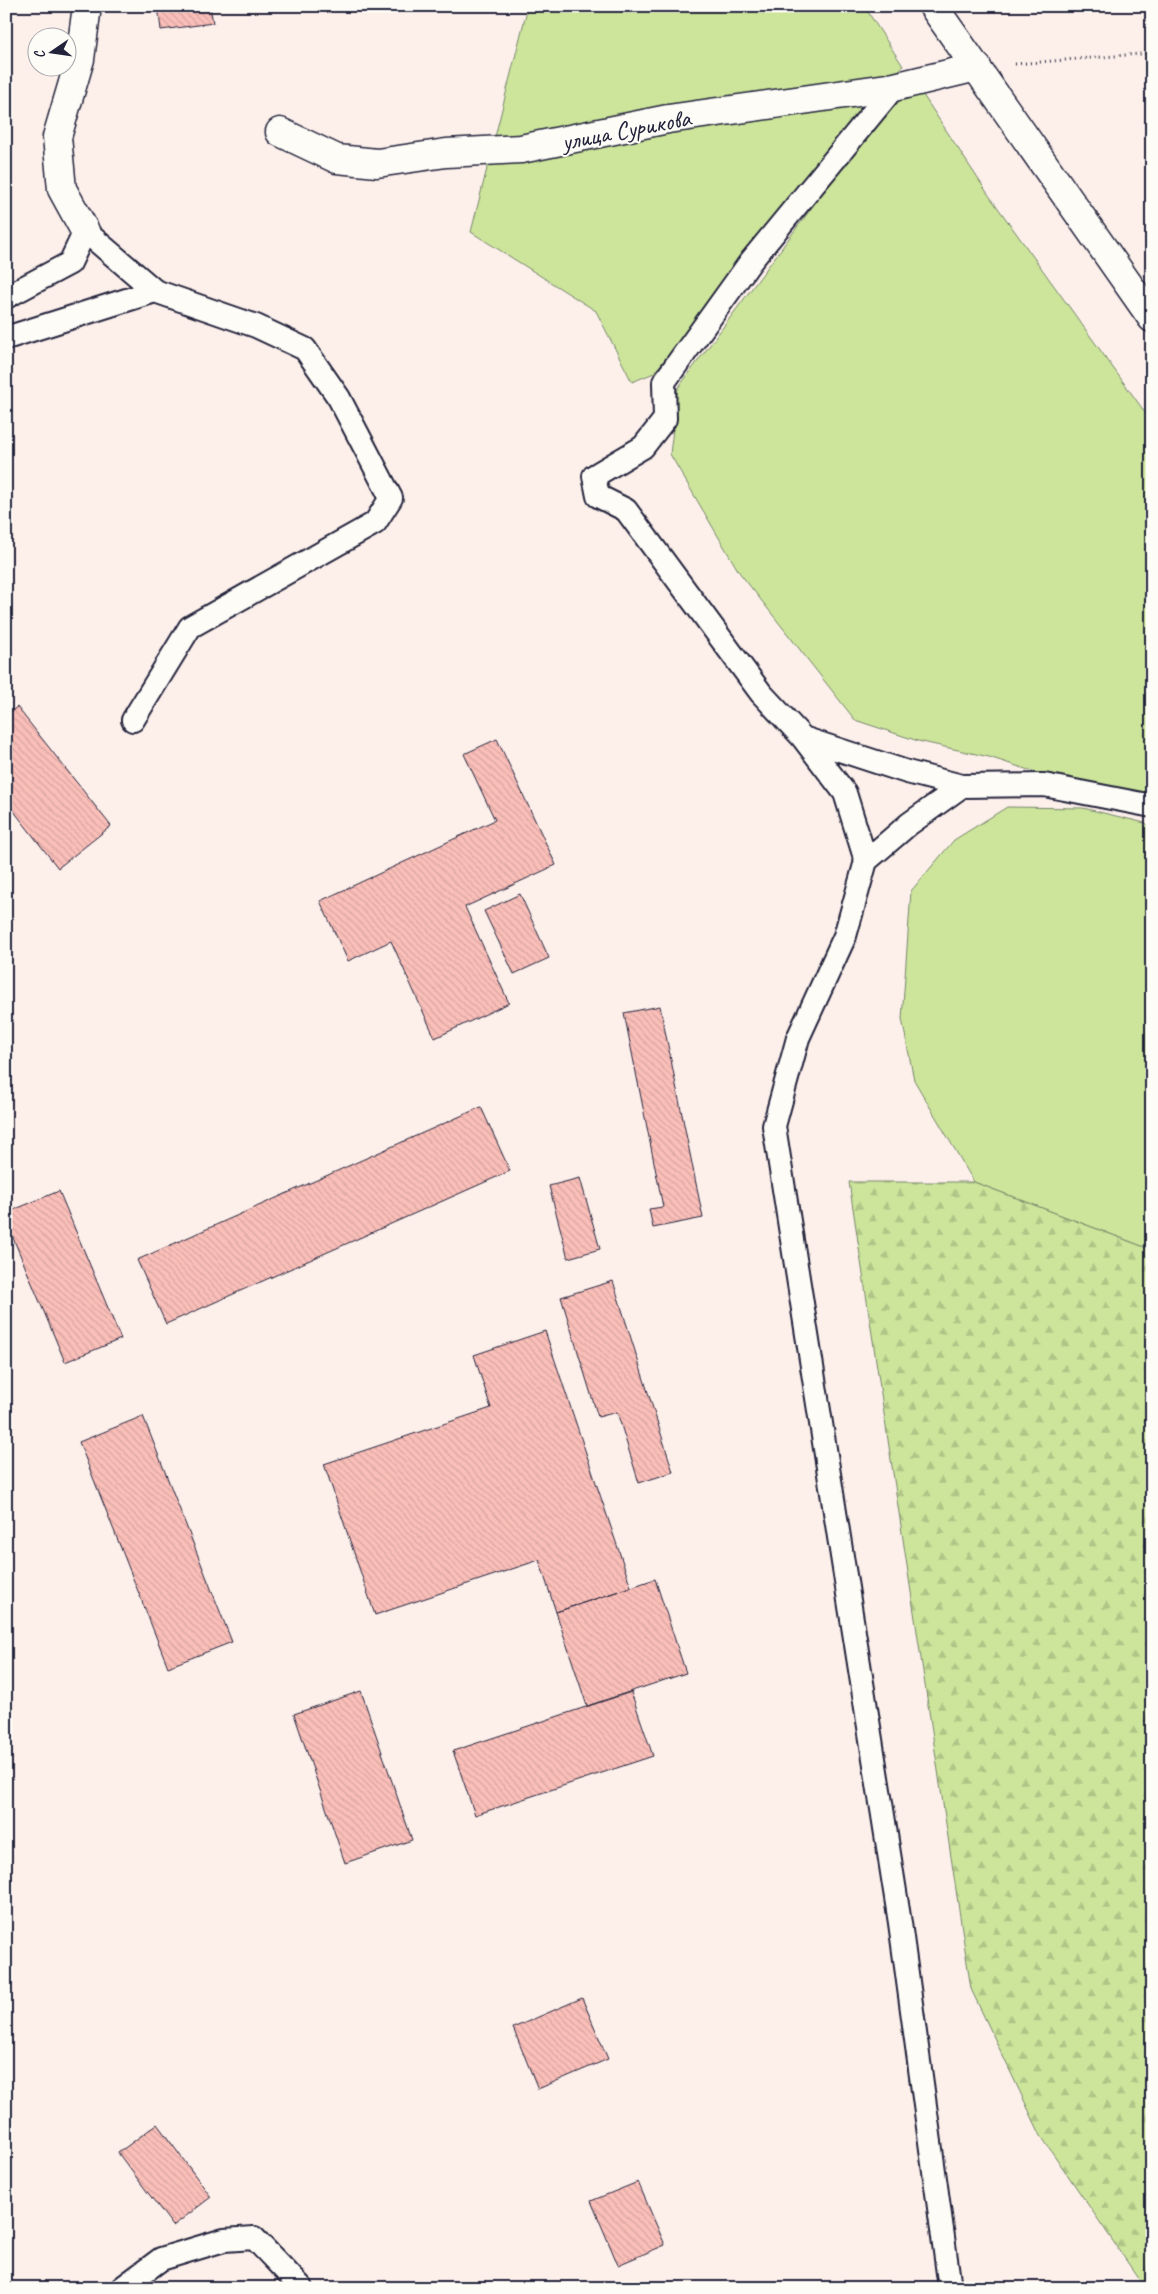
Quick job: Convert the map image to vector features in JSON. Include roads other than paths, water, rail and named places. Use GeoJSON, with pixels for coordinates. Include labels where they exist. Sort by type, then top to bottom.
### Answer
{"type":"FeatureCollection","features":[{"type":"Feature","properties":{"kind":"street"},"geometry":{"type":"LineString","coordinates":[[85,231],[62,189],[57,138],[80,60],[87,6]]}},
{"type":"Feature","properties":{"kind":"street"},"geometry":{"type":"LineString","coordinates":[[934,6],[1152,318]]}},
{"type":"Feature","properties":{"kind":"street","name":"улица Сурикова"},"geometry":{"type":"LineString","coordinates":[[280,132],[337,159],[377,163],[446,154],[521,149],[668,119],[894,87],[976,67]]}},
{"type":"Feature","properties":{"kind":"lane"},"geometry":{"type":"LineString","coordinates":[[894,87],[751,261],[664,382],[665,419],[643,446],[594,476],[598,496],[626,510],[761,693],[804,738],[845,794],[866,861],[845,936],[798,1038],[774,1126],[900,1923],[950,2288]]}},
{"type":"Feature","properties":{"kind":"lane"},"geometry":{"type":"LineString","coordinates":[[6,297],[70,263],[85,231],[155,291],[256,326],[305,349],[339,398],[391,498],[375,523],[190,627],[133,720]]}},
{"type":"Feature","properties":{"kind":"lane"},"geometry":{"type":"LineString","coordinates":[[6,338],[155,291]]}},
{"type":"Feature","properties":{"kind":"lane"},"geometry":{"type":"LineString","coordinates":[[804,738],[907,772],[962,786],[1044,785],[1152,806]]}},
{"type":"Feature","properties":{"kind":"lane"},"geometry":{"type":"LineString","coordinates":[[866,861],[909,824],[962,786]]}},
{"type":"Feature","properties":{"kind":"lane"},"geometry":{"type":"LineString","coordinates":[[122,2288],[161,2259],[224,2240],[254,2238],[302,2288]]}}]}
